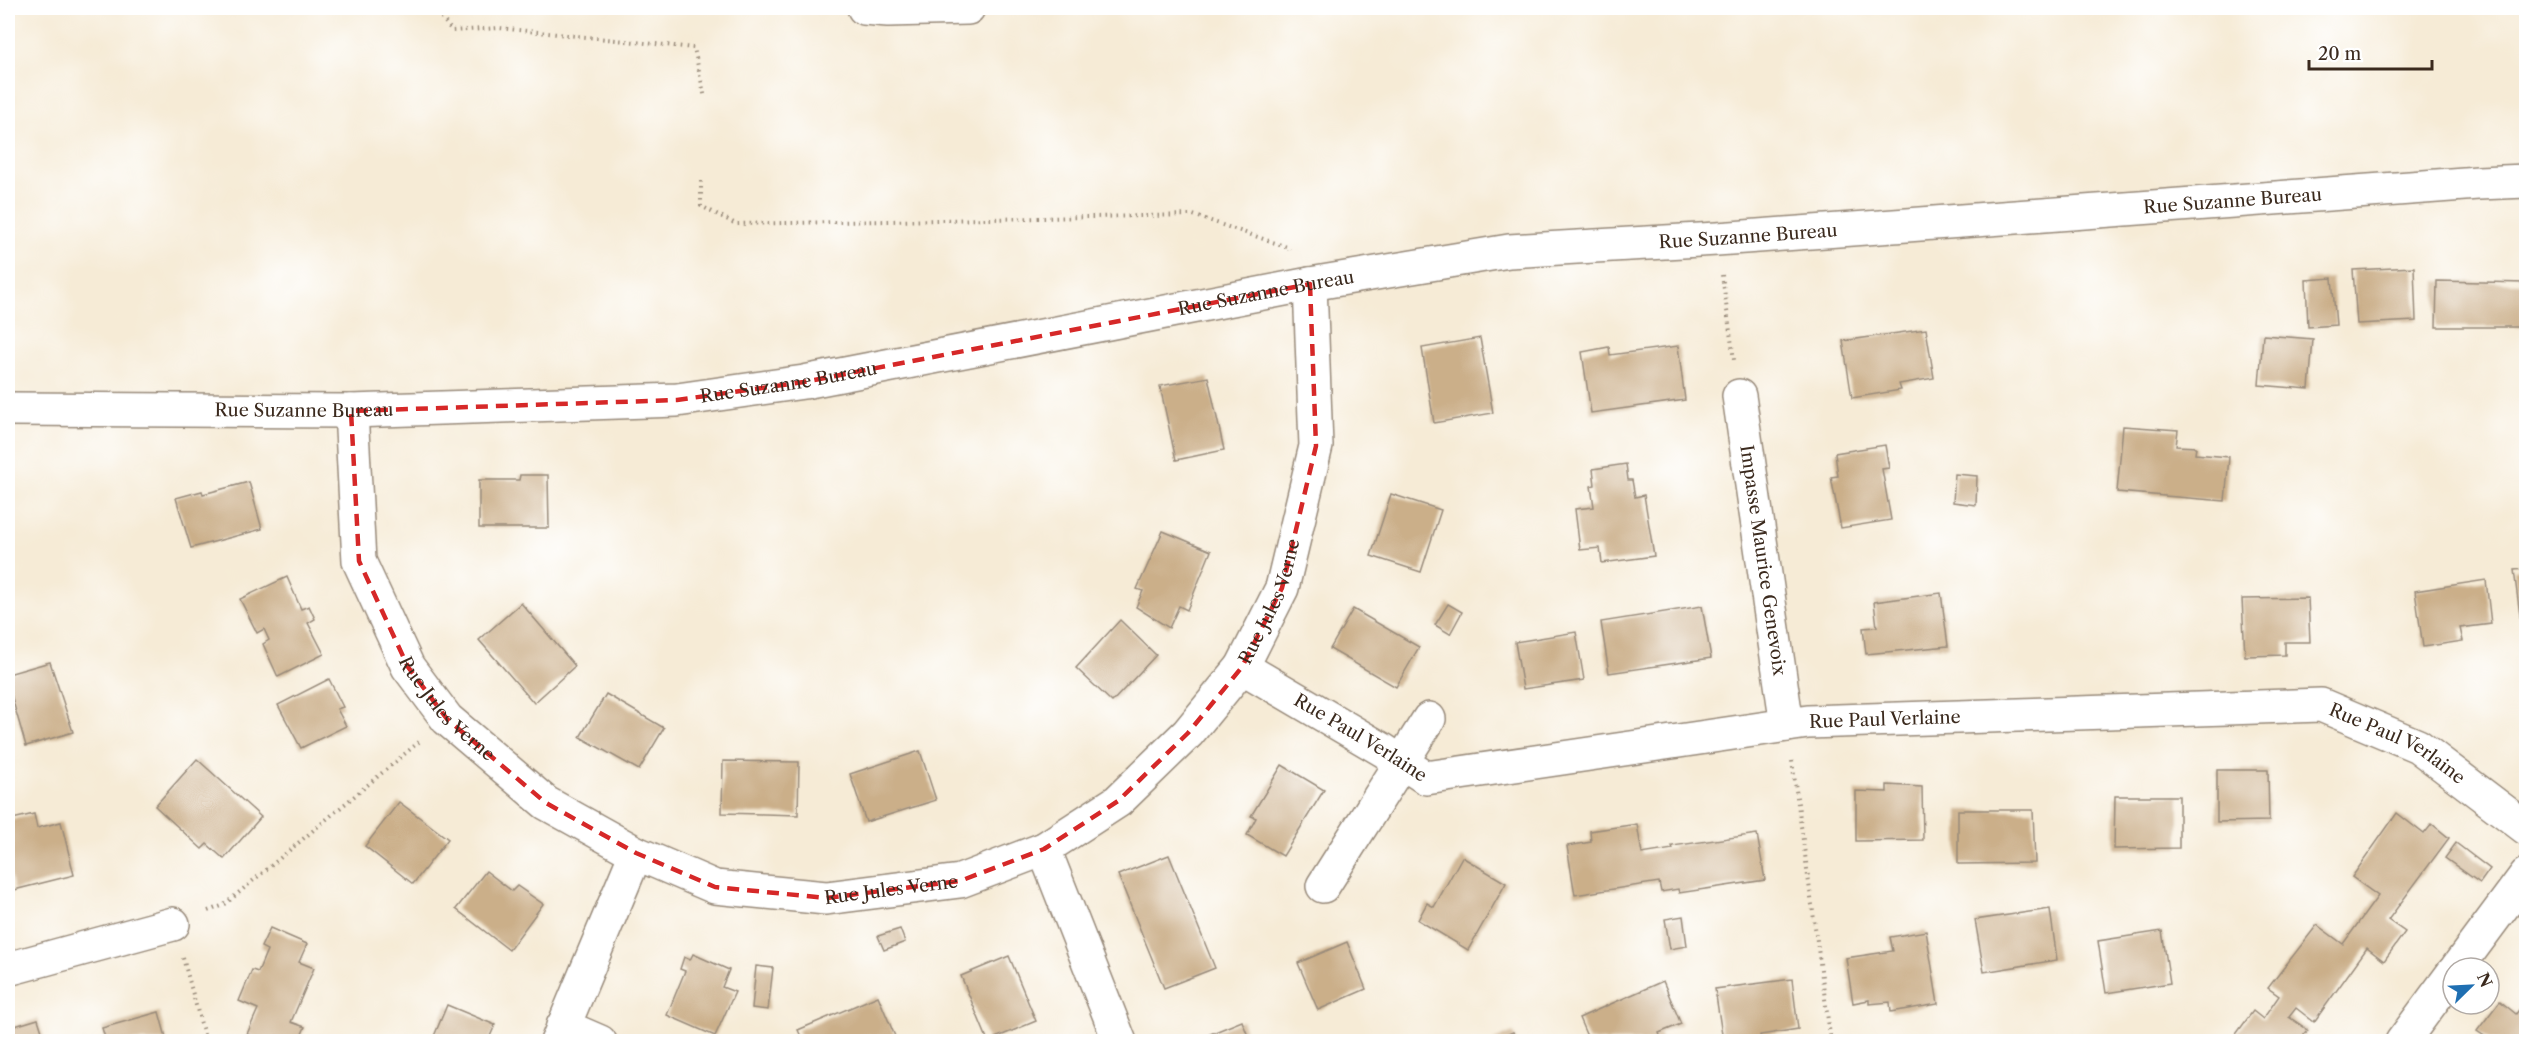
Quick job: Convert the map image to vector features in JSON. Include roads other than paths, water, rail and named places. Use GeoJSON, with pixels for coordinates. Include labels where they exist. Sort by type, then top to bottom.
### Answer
{"type":"FeatureCollection","features":[{"type":"Feature","properties":{"kind":"street"},"geometry":{"type":"LineString","coordinates":[[864,8],[888,10],[968,8]]}},
{"type":"Feature","properties":{"kind":"street","name":"Rue Suzanne Bureau"},"geometry":{"type":"LineString","coordinates":[[8,409],[351,411],[677,400],[804,382],[1310,284],[1509,251],[1717,239],[2526,181]]}},
{"type":"Feature","properties":{"kind":"street","name":"Rue Jules Verne"},"geometry":{"type":"LineString","coordinates":[[351,411],[359,561],[408,667],[447,719],[546,803],[636,853],[715,887],[826,898],[960,881],[1044,849],[1118,801],[1188,733],[1242,667],[1282,588],[1316,446],[1310,284]]}},
{"type":"Feature","properties":{"kind":"street","name":"Impasse Maurice Genevoix"},"geometry":{"type":"LineString","coordinates":[[1738,396],[1787,725]]}},
{"type":"Feature","properties":{"kind":"street","name":"Rue Paul Verlaine"},"geometry":{"type":"LineString","coordinates":[[1242,667],[1426,778],[1808,722],[2321,705],[2418,746],[2526,828]]}},
{"type":"Feature","properties":{"kind":"street"},"geometry":{"type":"LineString","coordinates":[[1323,886],[1429,719]]}},
{"type":"Feature","properties":{"kind":"street"},"geometry":{"type":"LineString","coordinates":[[1044,849],[1120,1041]]}},
{"type":"Feature","properties":{"kind":"street"},"geometry":{"type":"LineString","coordinates":[[600,1041],[560,1034],[636,853]]}},
{"type":"Feature","properties":{"kind":"street"},"geometry":{"type":"LineString","coordinates":[[2466,956],[2526,875]]}},
{"type":"Feature","properties":{"kind":"street"},"geometry":{"type":"LineString","coordinates":[[8,969],[173,924]]}},
{"type":"Feature","properties":{"kind":"street"},"geometry":{"type":"LineString","coordinates":[[2402,1041],[2441,989]]}}]}
